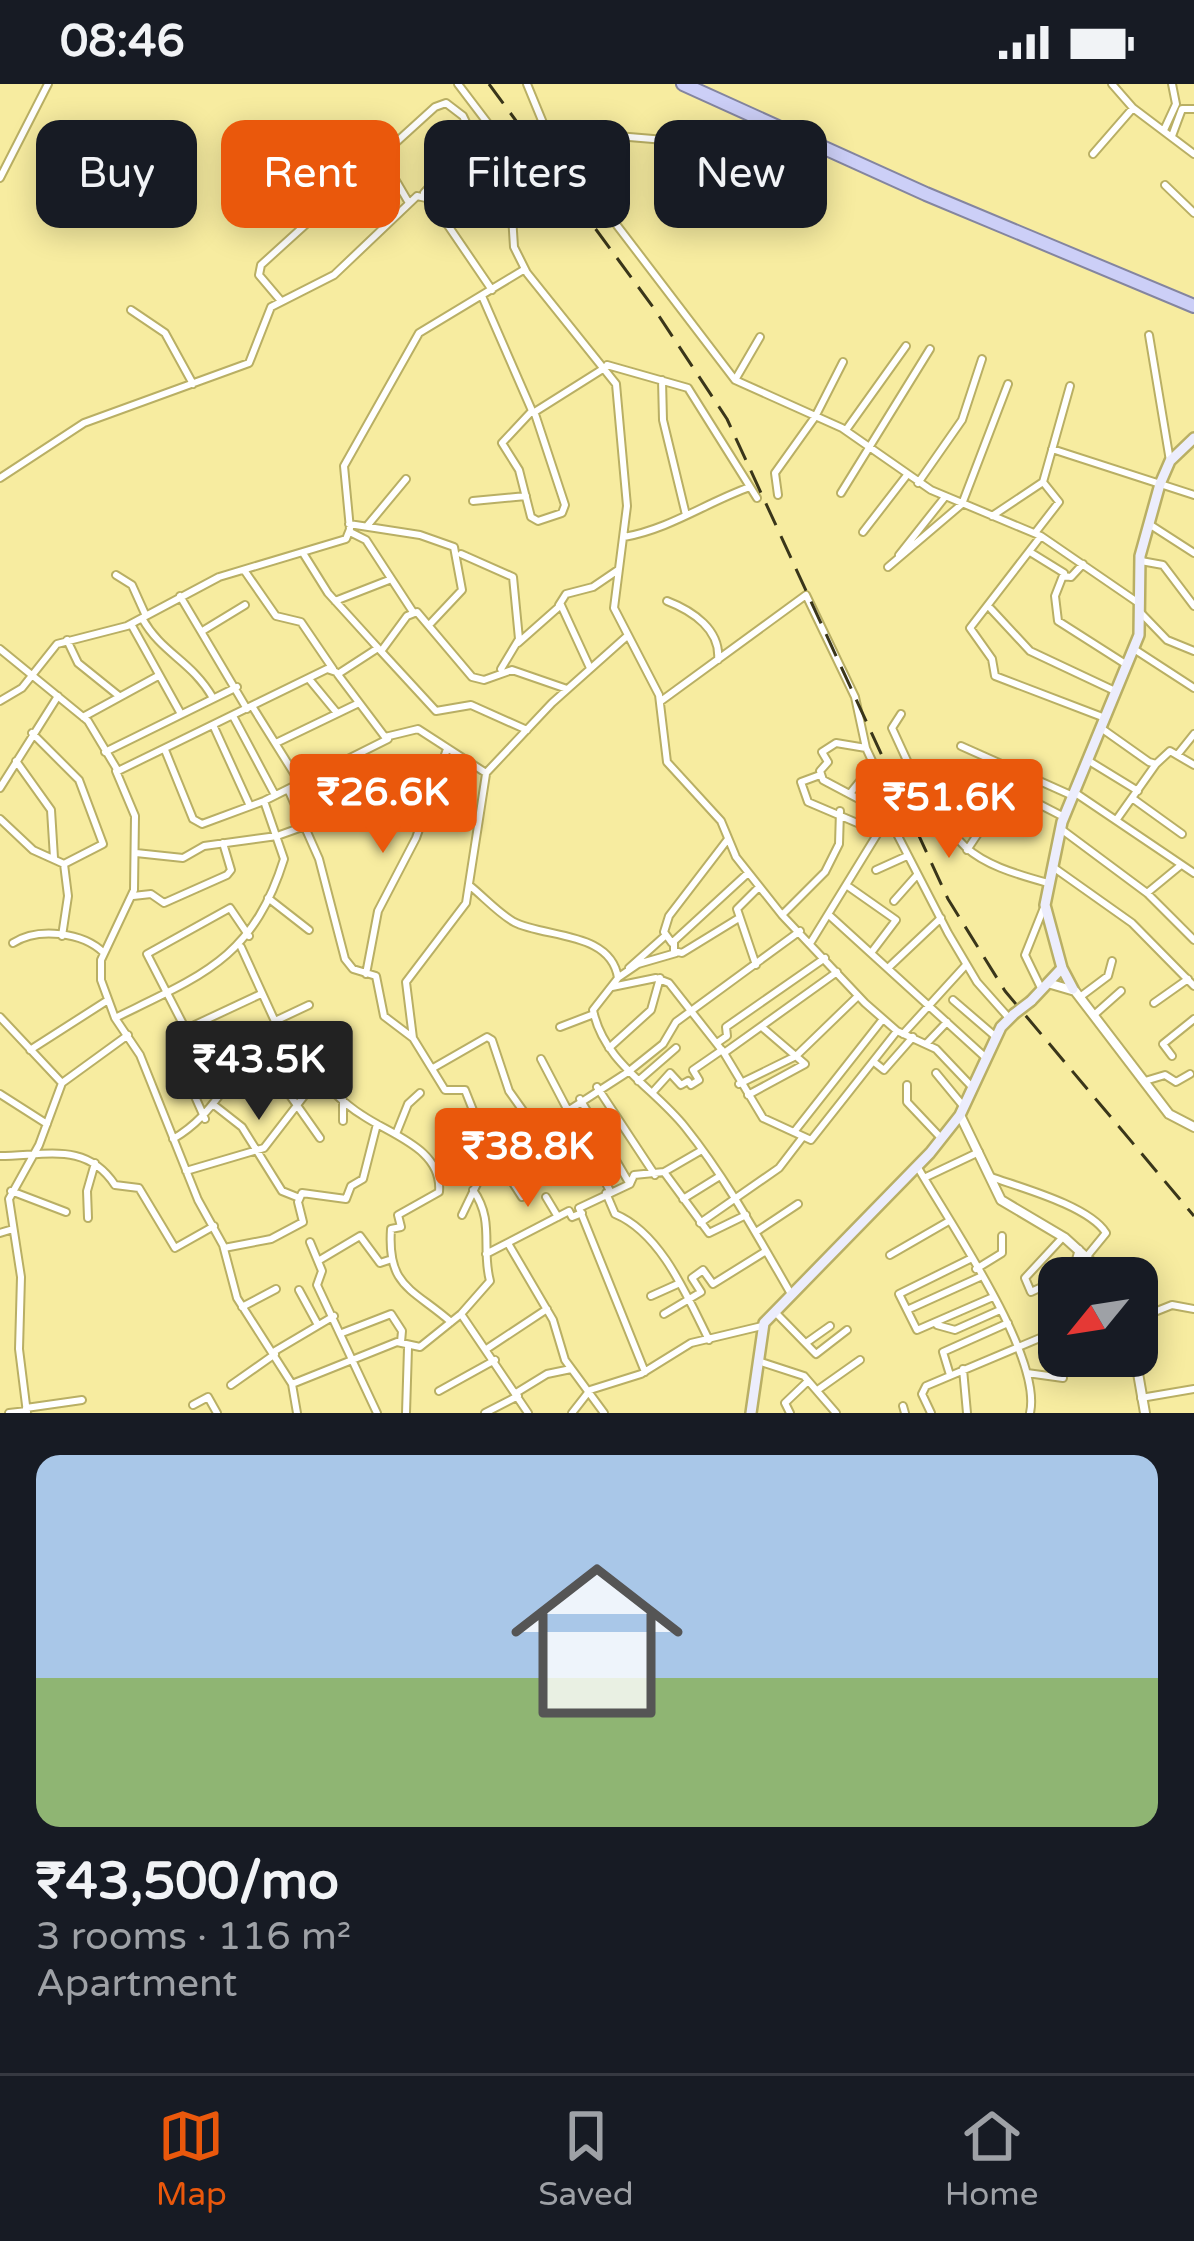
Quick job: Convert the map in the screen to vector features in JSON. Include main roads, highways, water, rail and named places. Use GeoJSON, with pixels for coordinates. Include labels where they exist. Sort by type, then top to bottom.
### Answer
{"type":"FeatureCollection","features":[{"type":"Feature","properties":{"kind":"highway"},"geometry":{"type":"LineString","coordinates":[[683,84],[1194,306]]}},
{"type":"Feature","properties":{"kind":"main road"},"geometry":{"type":"LineString","coordinates":[[1076,993],[1062,968],[1046,905],[1048,883],[1062,823],[1134,649],[1141,608],[1141,561],[1160,484],[1170,461],[1194,438]]}},
{"type":"Feature","properties":{"kind":"main road"},"geometry":{"type":"LineString","coordinates":[[751,1413],[762,1326],[941,1138],[962,1111],[996,1037],[1062,968]]}},
{"type":"Feature","properties":{"kind":"railway"},"geometry":{"type":"LineString","coordinates":[[489,84],[653,307],[727,419],[948,899],[1005,991],[1194,1216]]}}]}
